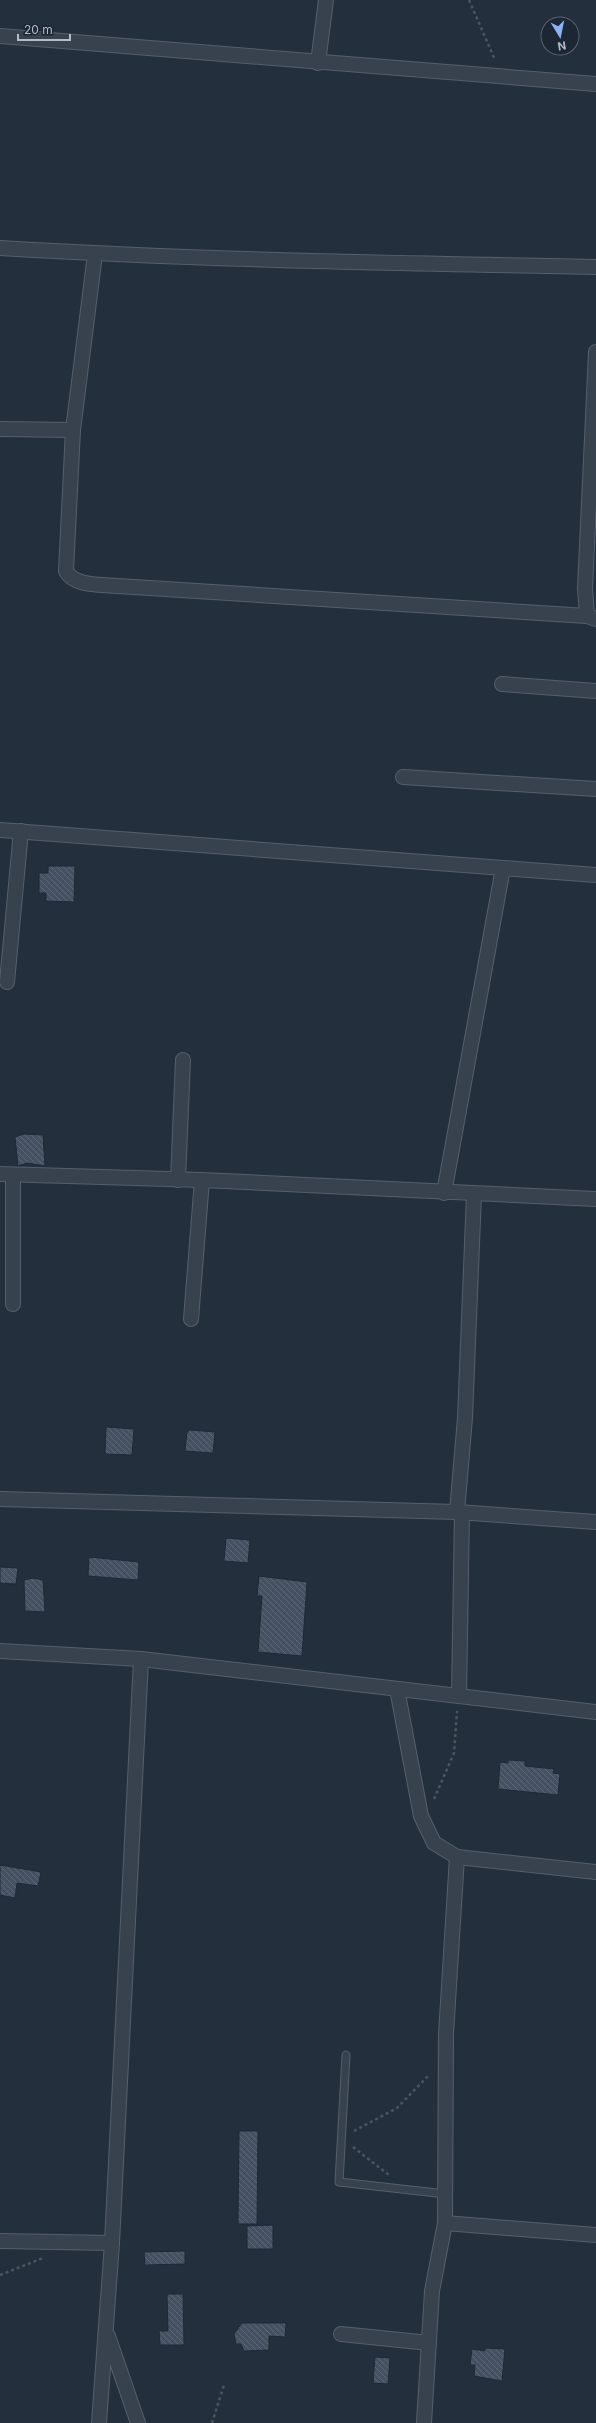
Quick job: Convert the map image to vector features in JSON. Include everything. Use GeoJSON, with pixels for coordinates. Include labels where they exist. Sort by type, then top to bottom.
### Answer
{"type":"FeatureCollection","features":[{"type":"Feature","properties":{"kind":"street"},"geometry":{"type":"LineString","coordinates":[[318,63],[326,0]]}},
{"type":"Feature","properties":{"kind":"street"},"geometry":{"type":"LineString","coordinates":[[0,36],[318,63],[501,75],[596,84]]}},
{"type":"Feature","properties":{"kind":"street"},"geometry":{"type":"LineString","coordinates":[[0,248],[95,254],[596,267]]}},
{"type":"Feature","properties":{"kind":"street"},"geometry":{"type":"LineString","coordinates":[[95,254],[73,430],[66,571],[70,578],[79,582],[141,588],[591,617],[585,588],[596,352]]}},
{"type":"Feature","properties":{"kind":"street"},"geometry":{"type":"LineString","coordinates":[[0,429],[73,430]]}},
{"type":"Feature","properties":{"kind":"street"},"geometry":{"type":"LineString","coordinates":[[502,684],[596,691]]}},
{"type":"Feature","properties":{"kind":"street"},"geometry":{"type":"LineString","coordinates":[[403,777],[596,789]]}},
{"type":"Feature","properties":{"kind":"street"},"geometry":{"type":"LineString","coordinates":[[0,830],[596,875]]}},
{"type":"Feature","properties":{"kind":"street"},"geometry":{"type":"LineString","coordinates":[[7,982],[21,831]]}},
{"type":"Feature","properties":{"kind":"street"},"geometry":{"type":"LineString","coordinates":[[444,1194],[503,868]]}},
{"type":"Feature","properties":{"kind":"street"},"geometry":{"type":"LineString","coordinates":[[178,1180],[184,1060]]}},
{"type":"Feature","properties":{"kind":"street"},"geometry":{"type":"LineString","coordinates":[[13,1304],[6,1175],[202,1180],[444,1194],[596,1199]]}},
{"type":"Feature","properties":{"kind":"street"},"geometry":{"type":"LineString","coordinates":[[191,1319],[202,1180]]}},
{"type":"Feature","properties":{"kind":"street"},"geometry":{"type":"LineString","coordinates":[[459,1696],[460,1513],[474,1194]]}},
{"type":"Feature","properties":{"kind":"street"},"geometry":{"type":"LineString","coordinates":[[0,1499],[460,1513],[596,1522]]}},
{"type":"Feature","properties":{"kind":"street"},"geometry":{"type":"LineString","coordinates":[[1,1652],[141,1659],[596,1712]]}},
{"type":"Feature","properties":{"kind":"street"},"geometry":{"type":"LineString","coordinates":[[100,2423],[112,2243],[141,1659]]}},
{"type":"Feature","properties":{"kind":"street"},"geometry":{"type":"LineString","coordinates":[[397,1689],[421,1816],[434,1842],[457,1857],[596,1872]]}},
{"type":"Feature","properties":{"kind":"street"},"geometry":{"type":"LineString","coordinates":[[424,2423],[432,2291],[446,2223],[446,2058],[457,1857]]}},
{"type":"Feature","properties":{"kind":"street"},"geometry":{"type":"LineString","coordinates":[[446,2223],[596,2235]]}},
{"type":"Feature","properties":{"kind":"street"},"geometry":{"type":"LineString","coordinates":[[0,2241],[112,2243]]}},
{"type":"Feature","properties":{"kind":"street"},"geometry":{"type":"LineString","coordinates":[[106,2330],[138,2423]]}},
{"type":"Feature","properties":{"kind":"street"},"geometry":{"type":"LineString","coordinates":[[341,2334],[428,2343]]}},
{"type":"Feature","properties":{"kind":"lane"},"geometry":{"type":"LineString","coordinates":[[346,2055],[339,2182],[446,2194]]}},
{"type":"Feature","properties":{"kind":"path"},"geometry":{"type":"LineString","coordinates":[[469,0],[501,75]]}},
{"type":"Feature","properties":{"kind":"path"},"geometry":{"type":"LineString","coordinates":[[425,1823],[454,1753],[459,1696]]}},
{"type":"Feature","properties":{"kind":"path"},"geometry":{"type":"LineString","coordinates":[[341,2138],[397,2108],[446,2058]]}},
{"type":"Feature","properties":{"kind":"path"},"geometry":{"type":"LineString","coordinates":[[212,2423],[224,2385]]}},
{"type":"Feature","properties":{"kind":"building"},"geometry":{"type":"Polygon","coordinates":[[[48,866],[75,866],[74,902],[46,901],[46,893],[39,893],[39,873],[48,873],[48,866]]]}},
{"type":"Feature","properties":{"kind":"building"},"geometry":{"type":"Polygon","coordinates":[[[24,1134],[43,1135],[45,1166],[27,1163],[18,1166],[15,1137],[24,1134]]]}},
{"type":"Feature","properties":{"kind":"building"},"geometry":{"type":"Polygon","coordinates":[[[106,1427],[134,1429],[132,1455],[105,1454],[106,1427]]]}},
{"type":"Feature","properties":{"kind":"building"},"geometry":{"type":"Polygon","coordinates":[[[190,1430],[215,1432],[213,1453],[185,1451],[187,1432],[190,1430]]]}},
{"type":"Feature","properties":{"kind":"building"},"geometry":{"type":"Polygon","coordinates":[[[226,1538],[250,1540],[248,1563],[224,1561],[226,1538]]]}},
{"type":"Feature","properties":{"kind":"building"},"geometry":{"type":"Polygon","coordinates":[[[89,1557],[139,1562],[138,1580],[88,1576],[89,1557]]]}},
{"type":"Feature","properties":{"kind":"building"},"geometry":{"type":"Polygon","coordinates":[[[0,1567],[18,1568],[16,1584],[0,1583],[0,1567]]]}},
{"type":"Feature","properties":{"kind":"building"},"geometry":{"type":"Polygon","coordinates":[[[259,1576],[307,1582],[302,1656],[258,1652],[262,1596],[257,1596],[259,1576]]]}},
{"type":"Feature","properties":{"kind":"building"},"geometry":{"type":"Polygon","coordinates":[[[33,1578],[43,1580],[45,1612],[25,1611],[24,1580],[33,1578]]]}},
{"type":"Feature","properties":{"kind":"building"},"geometry":{"type":"Polygon","coordinates":[[[508,1760],[525,1761],[525,1766],[554,1769],[553,1773],[560,1774],[558,1795],[498,1789],[500,1762],[508,1763],[508,1760]]]}},
{"type":"Feature","properties":{"kind":"building"},"geometry":{"type":"Polygon","coordinates":[[[0,1865],[41,1872],[38,1886],[17,1883],[15,1898],[0,1895],[0,1865]]]}},
{"type":"Feature","properties":{"kind":"building"},"geometry":{"type":"Polygon","coordinates":[[[239,2131],[258,2131],[257,2224],[238,2224],[239,2131]]]}},
{"type":"Feature","properties":{"kind":"building"},"geometry":{"type":"Polygon","coordinates":[[[273,2225],[273,2249],[247,2249],[247,2226],[273,2225]]]}},
{"type":"Feature","properties":{"kind":"building"},"geometry":{"type":"Polygon","coordinates":[[[185,2251],[185,2264],[145,2265],[144,2252],[185,2251]]]}},
{"type":"Feature","properties":{"kind":"building"},"geometry":{"type":"Polygon","coordinates":[[[167,2294],[183,2294],[184,2345],[160,2345],[159,2331],[168,2331],[167,2294]]]}},
{"type":"Feature","properties":{"kind":"building"},"geometry":{"type":"Polygon","coordinates":[[[242,2323],[286,2323],[285,2337],[269,2336],[269,2350],[244,2351],[241,2344],[236,2344],[234,2334],[242,2323]]]}},
{"type":"Feature","properties":{"kind":"building"},"geometry":{"type":"Polygon","coordinates":[[[485,2348],[505,2349],[502,2381],[474,2376],[475,2365],[470,2365],[472,2349],[485,2351],[485,2348]]]}},
{"type":"Feature","properties":{"kind":"building"},"geometry":{"type":"Polygon","coordinates":[[[375,2357],[390,2358],[388,2384],[373,2383],[375,2357]]]}}]}
